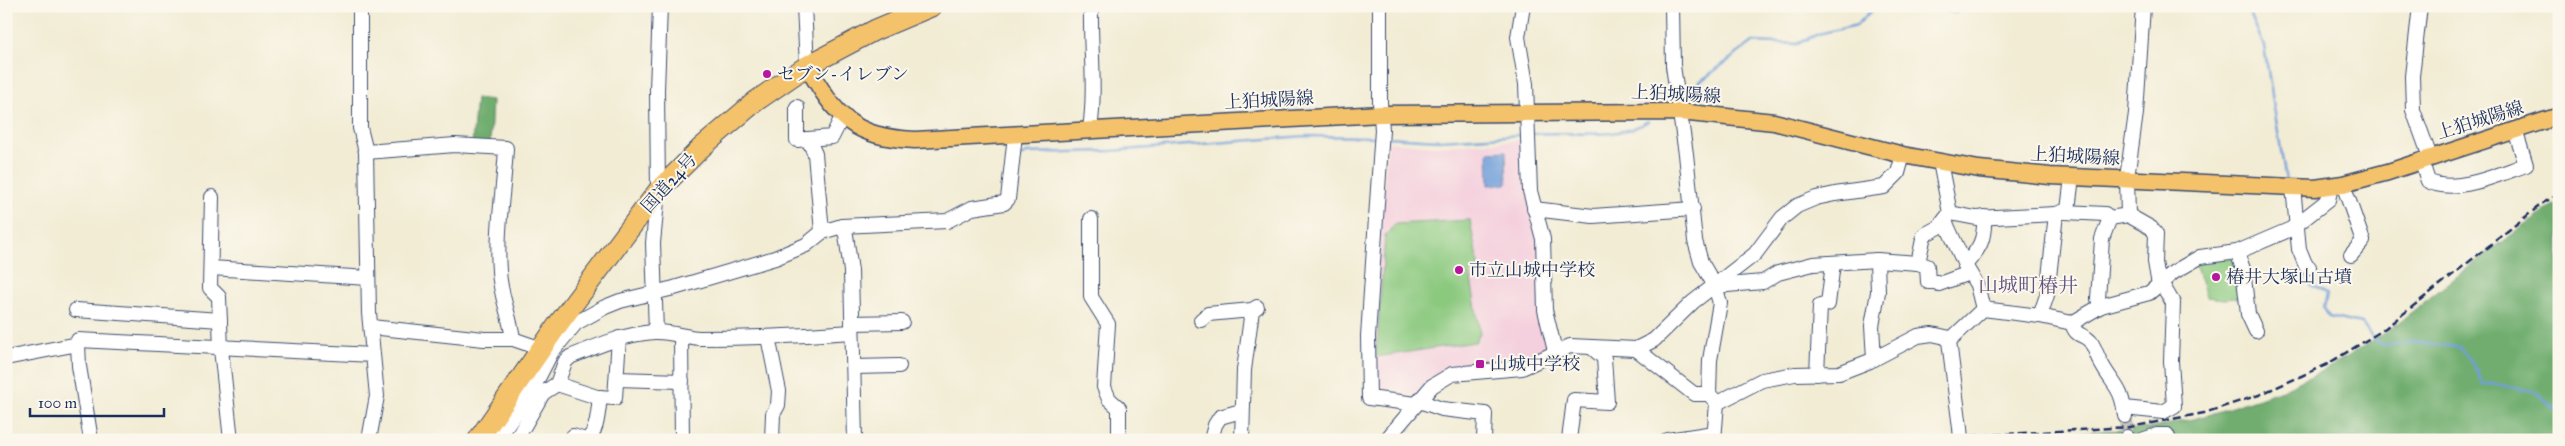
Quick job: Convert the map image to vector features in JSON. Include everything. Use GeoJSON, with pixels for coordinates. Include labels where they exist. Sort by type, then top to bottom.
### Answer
{"type":"FeatureCollection","features":[{"type":"Feature","properties":{"kind":"highway","name":"国道24号"},"geometry":{"type":"LineString","coordinates":[[478,440],[533,386],[542,349],[658,191],[702,147],[756,101],[807,66],[875,30],[932,6]]}},
{"type":"Feature","properties":{"kind":"main road","name":"上狛城陽線"},"geometry":{"type":"LineString","coordinates":[[807,66],[828,101],[842,117],[865,132],[889,139],[916,140],[1381,114],[1680,112],[1774,122],[1903,155],[1979,169],[2072,176],[2293,187],[2337,186],[2559,116]]}},
{"type":"Feature","properties":{"kind":"street"},"geometry":{"type":"LineString","coordinates":[[360,6],[360,118],[366,152],[368,278],[377,396],[369,440]]}},
{"type":"Feature","properties":{"kind":"street"},"geometry":{"type":"LineString","coordinates":[[656,332],[653,244],[658,191],[657,90],[660,6]]}},
{"type":"Feature","properties":{"kind":"street"},"geometry":{"type":"LineString","coordinates":[[804,6],[807,66]]}},
{"type":"Feature","properties":{"kind":"street"},"geometry":{"type":"LineString","coordinates":[[1090,6],[1093,96],[1090,129]]}},
{"type":"Feature","properties":{"kind":"street"},"geometry":{"type":"LineString","coordinates":[[1380,6],[1382,137],[1368,336],[1369,398],[1418,402],[1446,410],[1484,414],[1484,440]]}},
{"type":"Feature","properties":{"kind":"street"},"geometry":{"type":"LineString","coordinates":[[1523,6],[1518,37],[1526,75],[1530,191],[1543,239],[1545,310],[1555,351]]}},
{"type":"Feature","properties":{"kind":"street"},"geometry":{"type":"LineString","coordinates":[[1668,440],[1714,436],[1710,360],[1720,303],[1715,286],[1697,251],[1673,66],[1672,6]]}},
{"type":"Feature","properties":{"kind":"street"},"geometry":{"type":"LineString","coordinates":[[2128,215],[2127,178],[2136,113],[2142,6]]}},
{"type":"Feature","properties":{"kind":"street"},"geometry":{"type":"LineString","coordinates":[[2420,6],[2412,76],[2413,110],[2425,158],[2428,181],[2434,184],[2466,185],[2526,165],[2515,130]]}},
{"type":"Feature","properties":{"kind":"street"},"geometry":{"type":"LineString","coordinates":[[797,107],[797,140],[832,138],[842,117]]}},
{"type":"Feature","properties":{"kind":"street"},"geometry":{"type":"LineString","coordinates":[[497,440],[533,386],[551,353],[576,323],[620,300],[655,293],[774,258],[806,244],[822,232],[842,226],[947,221],[972,208],[1004,204],[1008,199],[1015,134]]}},
{"type":"Feature","properties":{"kind":"street"},"geometry":{"type":"LineString","coordinates":[[808,139],[815,154],[822,232]]}},
{"type":"Feature","properties":{"kind":"street"},"geometry":{"type":"LineString","coordinates":[[366,152],[455,145],[506,148],[499,271],[502,295],[511,319],[513,339]]}},
{"type":"Feature","properties":{"kind":"street"},"geometry":{"type":"LineString","coordinates":[[1386,440],[1436,383],[1452,374],[1522,368],[1534,364],[1555,351],[1570,346],[1636,349],[1654,340],[1693,302],[1755,254],[1782,218],[1797,206],[1816,198],[1884,187],[1898,173],[1903,155]]}},
{"type":"Feature","properties":{"kind":"street"},"geometry":{"type":"LineString","coordinates":[[1940,162],[1947,217],[1967,269],[1977,285],[1983,309]]}},
{"type":"Feature","properties":{"kind":"street"},"geometry":{"type":"LineString","coordinates":[[2040,316],[2047,295],[2061,213],[2071,201],[2072,176]]}},
{"type":"Feature","properties":{"kind":"street"},"geometry":{"type":"LineString","coordinates":[[1950,338],[1983,309],[2040,316],[2072,323],[2101,306],[2141,296],[2200,257],[2237,252],[2294,227],[2328,200],[2337,186]]}},
{"type":"Feature","properties":{"kind":"street"},"geometry":{"type":"LineString","coordinates":[[2337,186],[2363,241],[2351,255]]}},
{"type":"Feature","properties":{"kind":"street"},"geometry":{"type":"LineString","coordinates":[[2293,187],[2294,227],[2299,249],[2306,266],[2309,267]]}},
{"type":"Feature","properties":{"kind":"street"},"geometry":{"type":"LineString","coordinates":[[212,197],[210,288],[219,297],[221,349],[231,440]]}},
{"type":"Feature","properties":{"kind":"street"},"geometry":{"type":"LineString","coordinates":[[1534,209],[1593,216],[1693,209]]}},
{"type":"Feature","properties":{"kind":"street"},"geometry":{"type":"LineString","coordinates":[[1918,263],[1924,235],[1947,217],[1984,218],[2061,213],[2105,214],[2110,218],[2128,215],[2151,228],[2156,234],[2155,262],[2159,285]]}},
{"type":"Feature","properties":{"kind":"street"},"geometry":{"type":"LineString","coordinates":[[1715,286],[1763,282],[1790,269],[1813,264],[1877,260],[1918,263],[1927,266],[1928,282],[1937,282],[1938,284],[1967,269],[1985,237],[1984,218]]}},
{"type":"Feature","properties":{"kind":"street"},"geometry":{"type":"LineString","coordinates":[[2101,306],[2098,299],[2099,263],[2102,239],[2110,218]]}},
{"type":"Feature","properties":{"kind":"street"},"geometry":{"type":"LineString","coordinates":[[1091,219],[1091,297],[1108,324],[1104,387],[1109,399],[1119,408],[1119,440]]}},
{"type":"Feature","properties":{"kind":"street"},"geometry":{"type":"LineString","coordinates":[[842,226],[846,235],[851,271],[855,440]]}},
{"type":"Feature","properties":{"kind":"street"},"geometry":{"type":"LineString","coordinates":[[2237,252],[2243,269],[2248,314],[2256,331]]}},
{"type":"Feature","properties":{"kind":"street"},"geometry":{"type":"LineString","coordinates":[[1874,359],[1872,326],[1878,292],[1877,260]]}},
{"type":"Feature","properties":{"kind":"street"},"geometry":{"type":"LineString","coordinates":[[1817,374],[1820,306],[1828,304],[1832,262]]}},
{"type":"Feature","properties":{"kind":"street"},"geometry":{"type":"LineString","coordinates":[[211,268],[368,278]]}},
{"type":"Feature","properties":{"kind":"street"},"geometry":{"type":"LineString","coordinates":[[2072,323],[2079,336],[2090,341],[2102,365],[2116,383],[2125,413],[2163,412],[2174,406],[2171,361],[2173,303],[2163,286],[2159,285]]}},
{"type":"Feature","properties":{"kind":"street"},"geometry":{"type":"LineString","coordinates":[[1201,320],[1208,314],[1254,308],[1242,411],[1242,440]]}},
{"type":"Feature","properties":{"kind":"street"},"geometry":{"type":"LineString","coordinates":[[76,310],[220,320]]}},
{"type":"Feature","properties":{"kind":"street"},"geometry":{"type":"LineString","coordinates":[[557,384],[565,362],[570,357],[619,338],[656,332],[681,338],[768,337],[902,322]]}},
{"type":"Feature","properties":{"kind":"street"},"geometry":{"type":"LineString","coordinates":[[371,326],[484,339],[513,339],[542,349]]}},
{"type":"Feature","properties":{"kind":"street"},"geometry":{"type":"LineString","coordinates":[[1636,349],[1694,394],[1713,398],[1762,380],[1795,374],[1839,373],[1874,359],[1918,336],[1940,334],[1950,338]]}},
{"type":"Feature","properties":{"kind":"street"},"geometry":{"type":"LineString","coordinates":[[768,337],[779,391],[778,405],[773,414],[772,440]]}},
{"type":"Feature","properties":{"kind":"street"},"geometry":{"type":"LineString","coordinates":[[533,386],[557,384],[600,397],[615,398],[619,338]]}},
{"type":"Feature","properties":{"kind":"street"},"geometry":{"type":"LineString","coordinates":[[681,338],[682,440]]}},
{"type":"Feature","properties":{"kind":"street"},"geometry":{"type":"LineString","coordinates":[[1950,338],[1952,372],[1960,434]]}},
{"type":"Feature","properties":{"kind":"street"},"geometry":{"type":"LineString","coordinates":[[78,340],[221,349],[373,355]]}},
{"type":"Feature","properties":{"kind":"street"},"geometry":{"type":"LineString","coordinates":[[6,358],[78,344],[79,366],[91,440]]}},
{"type":"Feature","properties":{"kind":"street"},"geometry":{"type":"LineString","coordinates":[[1569,440],[1574,400],[1607,402],[1604,358],[1592,347]]}},
{"type":"Feature","properties":{"kind":"street"},"geometry":{"type":"LineString","coordinates":[[854,367],[899,366]]}},
{"type":"Feature","properties":{"kind":"street"},"geometry":{"type":"LineString","coordinates":[[617,379],[682,381]]}},
{"type":"Feature","properties":{"kind":"street"},"geometry":{"type":"LineString","coordinates":[[516,440],[533,386]]}},
{"type":"Feature","properties":{"kind":"street"},"geometry":{"type":"LineString","coordinates":[[572,440],[573,436],[585,440],[591,436],[600,397]]}},
{"type":"Feature","properties":{"kind":"street"},"geometry":{"type":"LineString","coordinates":[[1211,440],[1215,424],[1220,417],[1242,411]]}},
{"type":"Feature","properties":{"kind":"street"},"geometry":{"type":"LineString","coordinates":[[2142,440],[2162,434],[2167,435],[2169,440]]}},
{"type":"Feature","properties":{"kind":"shaded area","name":"市立山城中学校"},"geometry":{"type":"Polygon","coordinates":[[[1523,140],[1540,241],[1551,347],[1515,361],[1449,365],[1429,380],[1414,396],[1375,392],[1372,336],[1388,142],[1436,146],[1523,140]]]}},
{"type":"Feature","properties":{"kind":"green space"},"geometry":{"type":"Polygon","coordinates":[[[476,98],[492,100],[490,145],[472,144],[476,98]]]}},
{"type":"Feature","properties":{"kind":"green space"},"geometry":{"type":"Polygon","coordinates":[[[2559,202],[2559,440],[1963,440],[2153,428],[2205,416],[2282,390],[2328,368],[2385,333],[2497,245],[2559,202]]]}},
{"type":"Feature","properties":{"kind":"green space"},"geometry":{"type":"Polygon","coordinates":[[[1470,220],[1479,270],[1470,273],[1480,333],[1475,342],[1376,357],[1385,236],[1395,224],[1470,220]]]}},
{"type":"Feature","properties":{"kind":"green space"},"geometry":{"type":"Polygon","coordinates":[[[2237,256],[2243,297],[2224,299],[2206,297],[2195,264],[2237,256]]]}},
{"type":"Feature","properties":{"kind":"water"},"geometry":{"type":"Polygon","coordinates":[[[1506,151],[1507,184],[1489,185],[1488,152],[1506,151]]]}},
{"type":"Feature","properties":{"kind":"waterway"},"geometry":{"type":"LineString","coordinates":[[1686,92],[1753,42],[1797,44],[1818,34],[1857,25],[1876,6]]}},
{"type":"Feature","properties":{"kind":"waterway"},"geometry":{"type":"LineString","coordinates":[[1927,6],[1955,13],[1965,6]]}},
{"type":"Feature","properties":{"kind":"waterway"},"geometry":{"type":"LineString","coordinates":[[2247,6],[2264,46],[2286,181]]}},
{"type":"Feature","properties":{"kind":"waterway"},"geometry":{"type":"LineString","coordinates":[[1533,134],[1607,133],[1636,127],[1648,121]]}},
{"type":"Feature","properties":{"kind":"waterway"},"geometry":{"type":"LineString","coordinates":[[1386,137],[1439,140],[1522,135]]}},
{"type":"Feature","properties":{"kind":"waterway"},"geometry":{"type":"LineString","coordinates":[[1018,158],[1026,153],[1111,151],[1306,136],[1378,137]]}},
{"type":"Feature","properties":{"kind":"waterway"},"geometry":{"type":"LineString","coordinates":[[2303,270],[2311,285],[2327,294],[2324,308],[2329,317],[2362,324],[2375,341],[2383,345],[2411,342],[2459,347],[2470,359],[2482,383],[2514,387],[2538,393],[2559,414]]}},
{"type":"Feature","properties":{"kind":"tunnel"},"geometry":{"type":"LineString","coordinates":[[2126,418],[2127,437]]}},
{"type":"Feature","properties":{"kind":"railway"},"geometry":{"type":"LineString","coordinates":[[1899,440],[2130,427],[2204,413],[2259,395],[2326,365],[2383,330],[2543,203],[2559,194]]}},
{"type":"Feature","properties":{"kind":"place","name":"セブン-イレブン"},"geometry":{"type":"Point","coordinates":[767,74]}},
{"type":"Feature","properties":{"kind":"place","name":"市立山城中学校"},"geometry":{"type":"Point","coordinates":[1459,270]}},
{"type":"Feature","properties":{"kind":"place","name":"椿井大塚山古墳"},"geometry":{"type":"Point","coordinates":[2216,277]}},
{"type":"Feature","properties":{"kind":"place","name":"山城中学校"},"geometry":{"type":"Point","coordinates":[1480,364]}},
{"type":"Feature","properties":{"kind":"district","name":"山城町椿井"},"geometry":{"type":"Point","coordinates":[2028,285]}}]}
